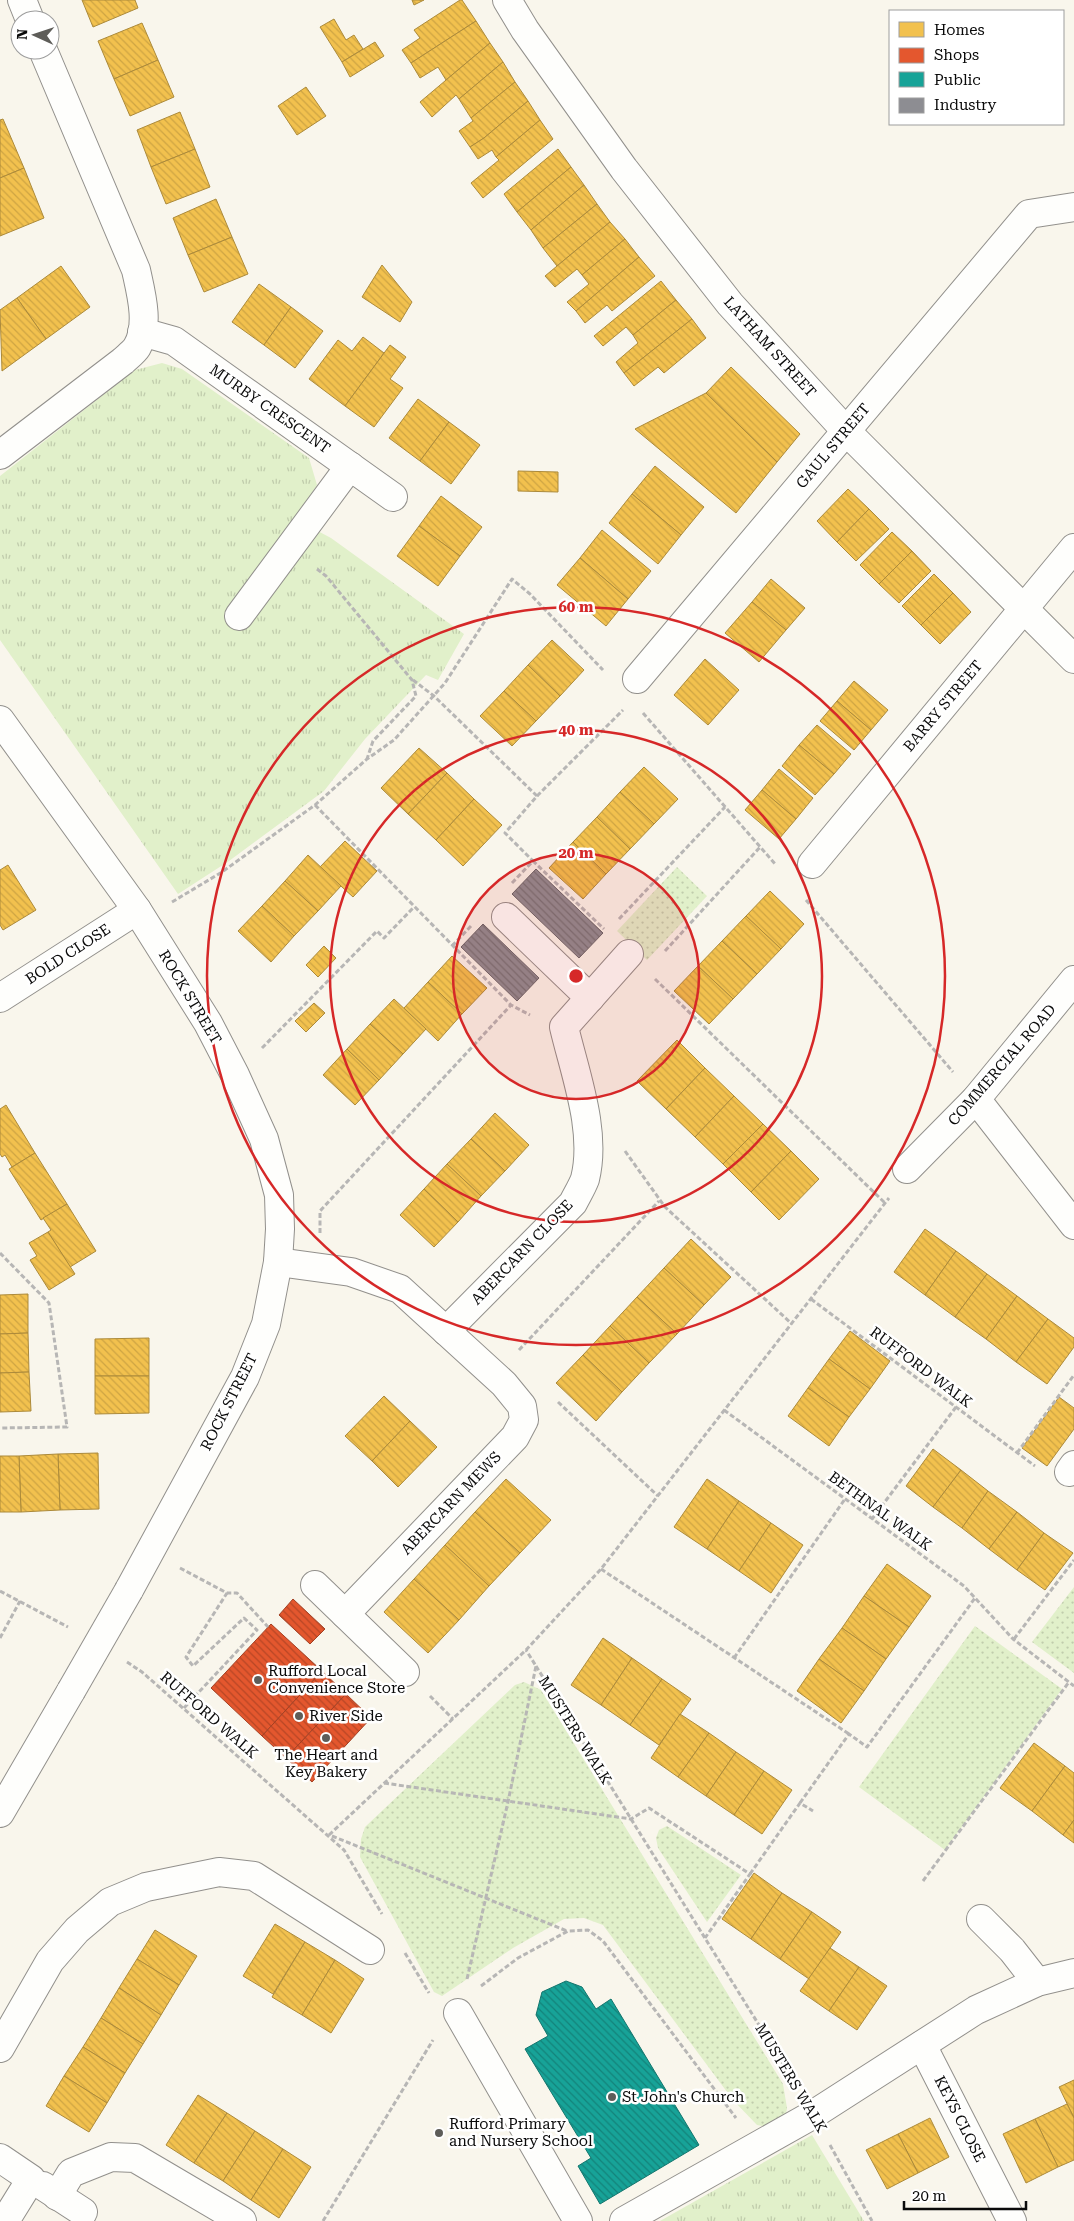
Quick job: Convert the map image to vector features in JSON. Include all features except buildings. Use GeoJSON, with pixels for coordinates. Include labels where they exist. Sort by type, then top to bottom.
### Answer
{"type":"FeatureCollection","features":[{"type":"Feature","properties":{"kind":"street","name":"LATHAM STREET"},"geometry":{"type":"LineString","coordinates":[[507,0],[525,30],[635,184],[730,304],[846,430],[1074,659]]}},
{"type":"Feature","properties":{"kind":"street"},"geometry":{"type":"LineString","coordinates":[[0,455],[123,361],[136,348],[142,332],[143,302],[136,270],[47,60]]}},
{"type":"Feature","properties":{"kind":"street","name":"GAUL STREET"},"geometry":{"type":"LineString","coordinates":[[637,678],[1029,214],[1074,207]]}},
{"type":"Feature","properties":{"kind":"street","name":"MURBY CRESCENT"},"geometry":{"type":"LineString","coordinates":[[142,332],[174,341],[393,497]]}},
{"type":"Feature","properties":{"kind":"street"},"geometry":{"type":"LineString","coordinates":[[239,616],[350,466]]}},
{"type":"Feature","properties":{"kind":"street","name":"BARRY STREET"},"geometry":{"type":"LineString","coordinates":[[812,864],[1074,548]]}},
{"type":"Feature","properties":{"kind":"street","name":"ROCK STREET"},"geometry":{"type":"LineString","coordinates":[[0,720],[137,910],[208,1023],[235,1075],[264,1139],[279,1196],[280,1229],[278,1262],[266,1324],[245,1377],[151,1552],[0,1813]]}},
{"type":"Feature","properties":{"kind":"street","name":"BOLD CLOSE"},"geometry":{"type":"LineString","coordinates":[[0,998],[137,910]]}},
{"type":"Feature","properties":{"kind":"street"},"geometry":{"type":"LineString","coordinates":[[506,917],[590,998]]}},
{"type":"Feature","properties":{"kind":"street"},"geometry":{"type":"LineString","coordinates":[[564,1027],[590,998],[638,962]]}},
{"type":"Feature","properties":{"kind":"street","name":"COMMERCIAL ROAD"},"geometry":{"type":"LineString","coordinates":[[907,1169],[976,1099],[1074,980]]}},
{"type":"Feature","properties":{"kind":"street","name":"ABERCARN CLOSE"},"geometry":{"type":"LineString","coordinates":[[446,1331],[573,1203],[584,1180],[589,1155],[588,1130],[564,1027]]}},
{"type":"Feature","properties":{"kind":"street"},"geometry":{"type":"LineString","coordinates":[[976,1099],[1074,1225]]}},
{"type":"Feature","properties":{"kind":"street"},"geometry":{"type":"LineString","coordinates":[[278,1262],[351,1272],[400,1288],[500,1380]]}},
{"type":"Feature","properties":{"kind":"street","name":"ABERCARN MEWS"},"geometry":{"type":"LineString","coordinates":[[345,1614],[515,1437],[524,1420],[522,1406],[500,1380]]}},
{"type":"Feature","properties":{"kind":"street"},"geometry":{"type":"LineString","coordinates":[[315,1585],[405,1672]]}},
{"type":"Feature","properties":{"kind":"street"},"geometry":{"type":"LineString","coordinates":[[0,2048],[50,1961],[77,1930],[110,1902],[146,1887],[219,1872],[254,1876],[370,1950]]}},
{"type":"Feature","properties":{"kind":"street"},"geometry":{"type":"LineString","coordinates":[[981,1919],[1012,1950],[1037,1982]]}},
{"type":"Feature","properties":{"kind":"street"},"geometry":{"type":"LineString","coordinates":[[624,2221],[814,2114],[976,2010],[1037,1982],[1074,1972]]}},
{"type":"Feature","properties":{"kind":"street"},"geometry":{"type":"LineString","coordinates":[[458,2013],[578,2221]]}},
{"type":"Feature","properties":{"kind":"street","name":"KEYS CLOSE"},"geometry":{"type":"LineString","coordinates":[[922,2044],[1012,2221]]}},
{"type":"Feature","properties":{"kind":"street"},"geometry":{"type":"LineString","coordinates":[[57,2196],[71,2173],[111,2157],[135,2158],[242,2221]]}},
{"type":"Feature","properties":{"kind":"street"},"geometry":{"type":"LineString","coordinates":[[0,2158],[83,2212]]}},
{"type":"Feature","properties":{"kind":"street"},"geometry":{"type":"LineString","coordinates":[[5,2221],[31,2179]]}},
{"type":"Feature","properties":{"kind":"path"},"geometry":{"type":"LineString","coordinates":[[289,548],[326,576],[412,680],[434,696],[537,796]]}},
{"type":"Feature","properties":{"kind":"path"},"geometry":{"type":"LineString","coordinates":[[137,910],[172,902],[222,872],[315,805],[367,758],[394,740],[434,696],[472,643],[512,580],[530,594],[605,673]]}},
{"type":"Feature","properties":{"kind":"path"},"geometry":{"type":"LineString","coordinates":[[367,758],[373,741],[416,696],[412,680]]}},
{"type":"Feature","properties":{"kind":"path"},"geometry":{"type":"LineString","coordinates":[[329,1835],[526,1650],[601,1569],[886,1204],[504,833],[537,796],[626,708]]}},
{"type":"Feature","properties":{"kind":"path"},"geometry":{"type":"LineString","coordinates":[[639,708],[780,869]]}},
{"type":"Feature","properties":{"kind":"path"},"geometry":{"type":"LineString","coordinates":[[315,805],[511,1005],[523,1012],[564,1027]]}},
{"type":"Feature","properties":{"kind":"path"},"geometry":{"type":"LineString","coordinates":[[607,932],[725,807]]}},
{"type":"Feature","properties":{"kind":"path"},"geometry":{"type":"LineString","coordinates":[[638,962],[761,846]]}},
{"type":"Feature","properties":{"kind":"path"},"geometry":{"type":"LineString","coordinates":[[506,889],[533,861]]}},
{"type":"Feature","properties":{"kind":"path"},"geometry":{"type":"LineString","coordinates":[[805,898],[976,1099]]}},
{"type":"Feature","properties":{"kind":"path"},"geometry":{"type":"LineString","coordinates":[[235,1075],[377,931],[384,938],[414,907]]}},
{"type":"Feature","properties":{"kind":"path"},"geometry":{"type":"LineString","coordinates":[[452,946],[472,925]]}},
{"type":"Feature","properties":{"kind":"path"},"geometry":{"type":"LineString","coordinates":[[320,1268],[320,1211],[511,1005]]}},
{"type":"Feature","properties":{"kind":"path"},"geometry":{"type":"LineString","coordinates":[[588,1130],[613,1125],[628,1158],[659,1201],[792,1324]]}},
{"type":"Feature","properties":{"kind":"path"},"geometry":{"type":"LineString","coordinates":[[500,1380],[659,1201]]}},
{"type":"Feature","properties":{"kind":"path"},"geometry":{"type":"LineString","coordinates":[[0,1253],[48,1303],[67,1427],[0,1428]]}},
{"type":"Feature","properties":{"kind":"path","name":"RUFFORD WALK"},"geometry":{"type":"LineString","coordinates":[[811,1299],[1017,1453],[1074,1375]]}},
{"type":"Feature","properties":{"kind":"path"},"geometry":{"type":"LineString","coordinates":[[553,1398],[658,1496]]}},
{"type":"Feature","properties":{"kind":"path"},"geometry":{"type":"LineString","coordinates":[[872,1519],[956,1407]]}},
{"type":"Feature","properties":{"kind":"path","name":"BETHNAL WALK"},"geometry":{"type":"LineString","coordinates":[[724,1410],[964,1586],[1014,1639],[1074,1686]]}},
{"type":"Feature","properties":{"kind":"path"},"geometry":{"type":"LineString","coordinates":[[734,1658],[845,1499]]}},
{"type":"Feature","properties":{"kind":"path"},"geometry":{"type":"LineString","coordinates":[[151,1552],[227,1593],[237,1593],[268,1627]]}},
{"type":"Feature","properties":{"kind":"path"},"geometry":{"type":"LineString","coordinates":[[1014,1639],[1074,1560]]}},
{"type":"Feature","properties":{"kind":"path"},"geometry":{"type":"LineString","coordinates":[[601,1569],[868,1747],[975,1598]]}},
{"type":"Feature","properties":{"kind":"path"},"geometry":{"type":"LineString","coordinates":[[0,1591],[20,1601],[0,1638]]}},
{"type":"Feature","properties":{"kind":"path"},"geometry":{"type":"LineString","coordinates":[[184,1708],[257,1630],[244,1618],[193,1666],[186,1657],[227,1593]]}},
{"type":"Feature","properties":{"kind":"path","name":"MUSTERS WALK"},"geometry":{"type":"LineString","coordinates":[[526,1650],[814,2114],[872,2221]]}},
{"type":"Feature","properties":{"kind":"path"},"geometry":{"type":"LineString","coordinates":[[458,2013],[508,1802],[536,1666]]}},
{"type":"Feature","properties":{"kind":"path","name":"RUFFORD WALK"},"geometry":{"type":"LineString","coordinates":[[142,1672],[329,1835],[568,1931],[588,1930],[603,1941],[757,2146]]}},
{"type":"Feature","properties":{"kind":"path"},"geometry":{"type":"LineString","coordinates":[[923,1881],[1069,1682]]}},
{"type":"Feature","properties":{"kind":"path"},"geometry":{"type":"LineString","coordinates":[[705,1938],[849,1734]]}},
{"type":"Feature","properties":{"kind":"path"},"geometry":{"type":"LineString","coordinates":[[384,1783],[631,1819],[649,1808],[750,1874]]}},
{"type":"Feature","properties":{"kind":"path"},"geometry":{"type":"LineString","coordinates":[[800,1803],[814,1811]]}},
{"type":"Feature","properties":{"kind":"path"},"geometry":{"type":"LineString","coordinates":[[323,2221],[445,2021],[458,2013],[475,1990],[518,1958],[568,1931]]}},
{"type":"Feature","properties":{"kind":"green space"},"geometry":{"type":"Polygon","coordinates":[[[162,363],[182,369],[309,458],[317,485],[295,519],[331,538],[464,634],[438,680],[426,675],[365,739],[324,791],[229,861],[178,894],[0,640],[0,476],[135,370],[162,363]]]}},
{"type":"Feature","properties":{"kind":"green space"},"geometry":{"type":"Polygon","coordinates":[[[677,867],[707,896],[647,960],[617,931],[677,867]]]}},
{"type":"Feature","properties":{"kind":"green space"},"geometry":{"type":"Polygon","coordinates":[[[1074,1587],[1074,1673],[1032,1642],[1074,1587]]]}},
{"type":"Feature","properties":{"kind":"green space"},"geometry":{"type":"Polygon","coordinates":[[[975,1626],[1062,1689],[945,1850],[859,1787],[975,1626]]]}},
{"type":"Feature","properties":{"kind":"green space"},"geometry":{"type":"Polygon","coordinates":[[[524,1682],[541,1690],[783,2084],[787,2108],[785,2120],[775,2128],[757,2125],[733,2100],[603,1925],[584,1918],[564,1919],[513,1948],[442,1996],[434,1992],[360,1857],[361,1839],[365,1827],[515,1685],[524,1682]]]}},
{"type":"Feature","properties":{"kind":"green space"},"geometry":{"type":"Polygon","coordinates":[[[667,1826],[741,1875],[707,1922],[658,1848],[656,1838],[659,1830],[667,1826]]]}},
{"type":"Feature","properties":{"kind":"green space"},"geometry":{"type":"Polygon","coordinates":[[[812,2135],[864,2221],[660,2221],[812,2135]]]}},
{"type":"Feature","properties":{"kind":"place","name":"Rufford Local Convenience Store"},"geometry":{"type":"Point","coordinates":[258,1680]}},
{"type":"Feature","properties":{"kind":"place","name":"River Side"},"geometry":{"type":"Point","coordinates":[299,1716]}},
{"type":"Feature","properties":{"kind":"place","name":"The Heart and Key Bakery"},"geometry":{"type":"Point","coordinates":[326,1738]}},
{"type":"Feature","properties":{"kind":"place","name":"St John's Church"},"geometry":{"type":"Point","coordinates":[612,2097]}},
{"type":"Feature","properties":{"kind":"place","name":"Rufford Primary and Nursery School"},"geometry":{"type":"Point","coordinates":[439,2133]}}]}
